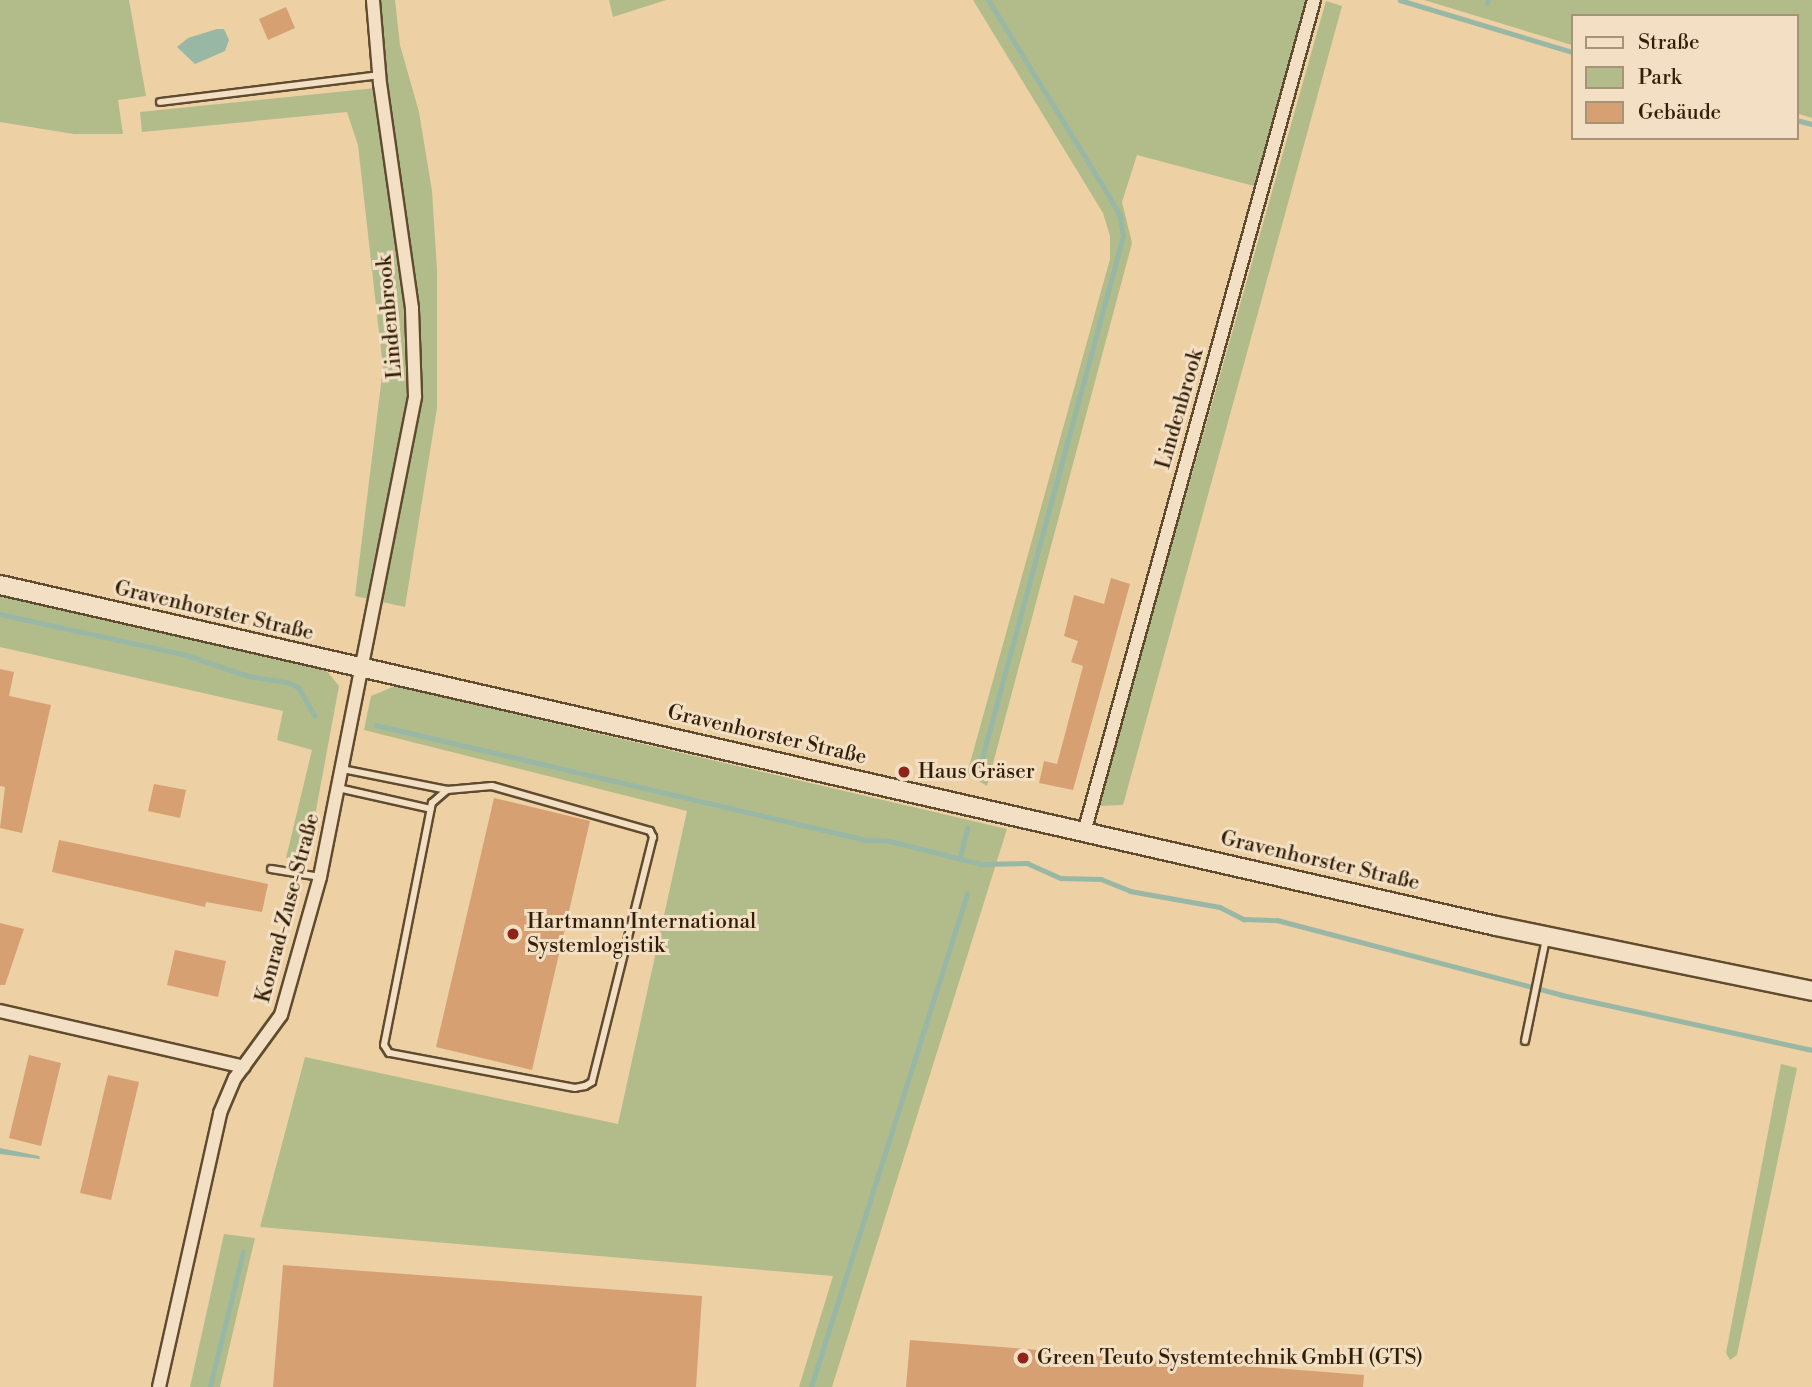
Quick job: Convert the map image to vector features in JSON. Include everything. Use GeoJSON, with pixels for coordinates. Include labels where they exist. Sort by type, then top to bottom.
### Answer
{"type":"FeatureCollection","features":[{"type":"Feature","properties":{"kind":"main road","name":"Gravenhorster Straße"},"geometry":{"type":"LineString","coordinates":[[0,585],[361,670],[1084,830],[1546,937],[1812,991]]}},
{"type":"Feature","properties":{"kind":"street","name":"Lindenbrook"},"geometry":{"type":"LineString","coordinates":[[361,670],[415,396],[416,353],[379,75],[373,0]]}},
{"type":"Feature","properties":{"kind":"street","name":"Lindenbrook"},"geometry":{"type":"LineString","coordinates":[[1084,830],[1314,0]]}},
{"type":"Feature","properties":{"kind":"street","name":"Konrad-Zuse-Straße"},"geometry":{"type":"LineString","coordinates":[[159,1387],[220,1112],[244,1067],[281,1015],[320,877],[361,670]]}},
{"type":"Feature","properties":{"kind":"street"},"geometry":{"type":"LineString","coordinates":[[0,1011],[244,1067]]}},
{"type":"Feature","properties":{"kind":"lane"},"geometry":{"type":"LineString","coordinates":[[160,102],[379,75]]}},
{"type":"Feature","properties":{"kind":"lane"},"geometry":{"type":"LineString","coordinates":[[342,769],[447,790],[492,786],[650,831],[653,837],[592,1082],[585,1086],[575,1088],[389,1053],[384,1045],[431,809],[447,790]]}},
{"type":"Feature","properties":{"kind":"lane"},"geometry":{"type":"LineString","coordinates":[[338,788],[431,809]]}},
{"type":"Feature","properties":{"kind":"lane"},"geometry":{"type":"LineString","coordinates":[[271,869],[320,877]]}},
{"type":"Feature","properties":{"kind":"lane"},"geometry":{"type":"LineString","coordinates":[[1525,1041],[1546,937]]}},
{"type":"Feature","properties":{"kind":"green space"},"geometry":{"type":"Polygon","coordinates":[[[0,0],[129,0],[146,96],[118,100],[123,134],[74,134],[0,122],[0,0]]]}},
{"type":"Feature","properties":{"kind":"green space"},"geometry":{"type":"Polygon","coordinates":[[[380,0],[395,0],[400,45],[419,112],[432,191],[437,270],[437,408],[405,607],[355,596],[383,368],[358,145],[347,112],[142,132],[140,112],[386,87],[380,0]]]}},
{"type":"Feature","properties":{"kind":"green space"},"geometry":{"type":"Polygon","coordinates":[[[609,0],[666,0],[613,17],[609,0]]]}},
{"type":"Feature","properties":{"kind":"green space"},"geometry":{"type":"Polygon","coordinates":[[[973,0],[1309,0],[1254,186],[1137,155],[1122,202],[1132,243],[987,786],[967,774],[1110,259],[1110,236],[1103,213],[973,0]]]}},
{"type":"Feature","properties":{"kind":"green space"},"geometry":{"type":"Polygon","coordinates":[[[1424,0],[1812,0],[1812,118],[1798,114],[1798,14],[1570,14],[1570,44],[1424,0]]]}},
{"type":"Feature","properties":{"kind":"green space"},"geometry":{"type":"Polygon","coordinates":[[[1326,1],[1342,6],[1123,805],[1098,806],[1326,1]]]}},
{"type":"Feature","properties":{"kind":"green space"},"geometry":{"type":"Polygon","coordinates":[[[0,591],[326,670],[339,686],[307,859],[286,858],[312,750],[277,740],[283,711],[0,647],[0,591]]]}},
{"type":"Feature","properties":{"kind":"green space"},"geometry":{"type":"Polygon","coordinates":[[[395,686],[1007,829],[832,1387],[799,1387],[833,1276],[260,1227],[305,1057],[618,1124],[687,811],[364,730],[371,696],[395,686]]]}},
{"type":"Feature","properties":{"kind":"green space"},"geometry":{"type":"Polygon","coordinates":[[[1781,1064],[1797,1068],[1737,1355],[1730,1360],[1726,1353],[1781,1064]]]}},
{"type":"Feature","properties":{"kind":"green space"},"geometry":{"type":"Polygon","coordinates":[[[224,1234],[255,1238],[220,1387],[190,1387],[224,1234]]]}},
{"type":"Feature","properties":{"kind":"shaded area"},"geometry":{"type":"Polygon","coordinates":[[[224,29],[229,40],[225,51],[195,64],[177,47],[188,38],[224,29]]]}},
{"type":"Feature","properties":{"kind":"shaded area"},"geometry":{"type":"Polygon","coordinates":[[[0,1148],[39,1156],[40,1159],[0,1154],[0,1148]]]}},
{"type":"Feature","properties":{"kind":"building"},"geometry":{"type":"Polygon","coordinates":[[[286,7],[295,28],[268,40],[259,19],[286,7]]]}},
{"type":"Feature","properties":{"kind":"building"},"geometry":{"type":"Polygon","coordinates":[[[1111,578],[1130,584],[1073,790],[1039,783],[1044,761],[1057,764],[1083,666],[1071,662],[1078,641],[1064,636],[1074,595],[1104,604],[1111,578]]]}},
{"type":"Feature","properties":{"kind":"building"},"geometry":{"type":"Polygon","coordinates":[[[0,669],[14,672],[9,696],[51,705],[22,833],[0,828],[5,787],[0,786],[0,669]]]}},
{"type":"Feature","properties":{"kind":"building"},"geometry":{"type":"Polygon","coordinates":[[[154,784],[186,790],[180,818],[148,811],[154,784]]]}},
{"type":"Feature","properties":{"kind":"building","name":"Hartmann International Systemlogistik"},"geometry":{"type":"Polygon","coordinates":[[[494,798],[590,821],[532,1070],[436,1047],[494,798]]]}},
{"type":"Feature","properties":{"kind":"building"},"geometry":{"type":"Polygon","coordinates":[[[59,840],[268,884],[262,912],[206,902],[205,907],[52,872],[59,840]]]}},
{"type":"Feature","properties":{"kind":"building"},"geometry":{"type":"Polygon","coordinates":[[[0,923],[24,929],[5,985],[0,985],[0,923]]]}},
{"type":"Feature","properties":{"kind":"building"},"geometry":{"type":"Polygon","coordinates":[[[175,950],[226,961],[218,997],[167,985],[175,950]]]}},
{"type":"Feature","properties":{"kind":"building"},"geometry":{"type":"Polygon","coordinates":[[[29,1055],[61,1063],[41,1146],[9,1138],[29,1055]]]}},
{"type":"Feature","properties":{"kind":"building"},"geometry":{"type":"Polygon","coordinates":[[[108,1075],[139,1082],[111,1200],[80,1193],[108,1075]]]}},
{"type":"Feature","properties":{"kind":"building"},"geometry":{"type":"Polygon","coordinates":[[[283,1265],[702,1296],[696,1387],[273,1387],[283,1265]]]}},
{"type":"Feature","properties":{"kind":"building","name":"Green Teuto Systemtechnik GmbH (GTS)"},"geometry":{"type":"Polygon","coordinates":[[[910,1340],[1364,1375],[1363,1387],[906,1387],[910,1340]]]}},
{"type":"Feature","properties":{"kind":"waterway"},"geometry":{"type":"LineString","coordinates":[[978,773],[1123,236],[1120,216],[988,0]]}},
{"type":"Feature","properties":{"kind":"waterway"},"geometry":{"type":"LineString","coordinates":[[1400,0],[1570,51]]}},
{"type":"Feature","properties":{"kind":"waterway"},"geometry":{"type":"LineString","coordinates":[[1798,120],[1812,124]]}},
{"type":"Feature","properties":{"kind":"waterway"},"geometry":{"type":"LineString","coordinates":[[0,614],[186,655],[248,676],[287,682],[298,687],[315,715]]}},
{"type":"Feature","properties":{"kind":"waterway"},"geometry":{"type":"LineString","coordinates":[[376,725],[866,840],[890,841],[981,864],[1027,863],[1061,878],[1101,879],[1130,891],[1220,907],[1244,919],[1277,920],[1562,995],[1812,1050]]}},
{"type":"Feature","properties":{"kind":"waterway"},"geometry":{"type":"LineString","coordinates":[[960,857],[967,828]]}},
{"type":"Feature","properties":{"kind":"waterway"},"geometry":{"type":"LineString","coordinates":[[811,1387],[967,894]]}},
{"type":"Feature","properties":{"kind":"waterway"},"geometry":{"type":"LineString","coordinates":[[210,1387],[243,1252]]}},
{"type":"Feature","properties":{"kind":"place","name":"Haus Gräser"},"geometry":{"type":"Point","coordinates":[904,772]}},
{"type":"Feature","properties":{"kind":"place","name":"Hartmann International Systemlogistik"},"geometry":{"type":"Point","coordinates":[513,934]}},
{"type":"Feature","properties":{"kind":"place","name":"Green Teuto Systemtechnik GmbH (GTS)"},"geometry":{"type":"Point","coordinates":[1023,1358]}}]}
